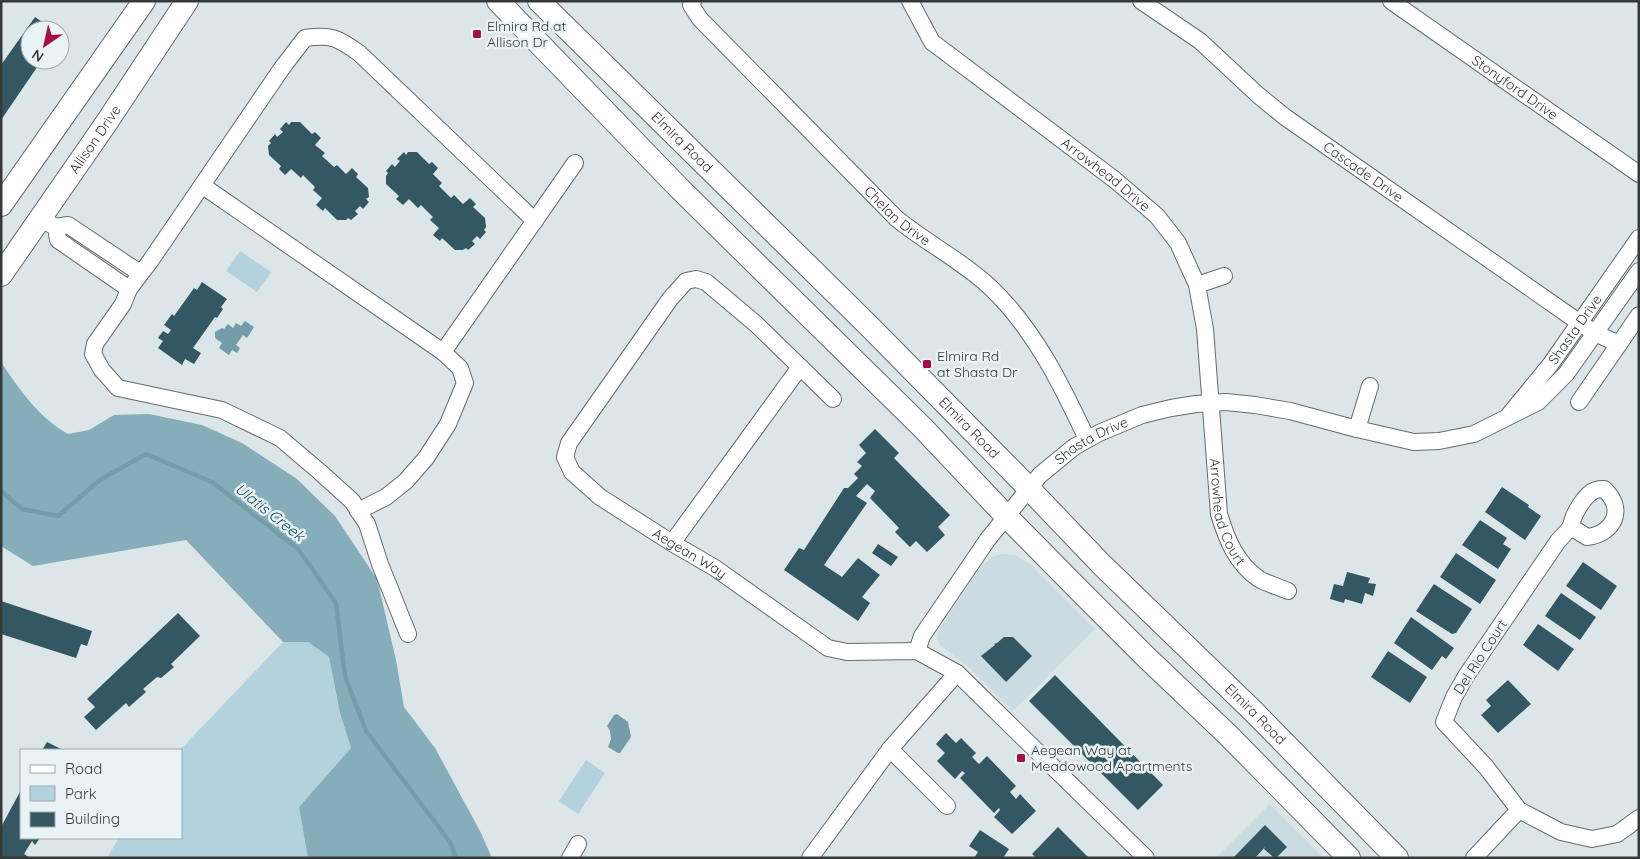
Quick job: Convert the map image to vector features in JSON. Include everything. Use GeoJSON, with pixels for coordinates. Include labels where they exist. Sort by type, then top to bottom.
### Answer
{"type":"FeatureCollection","features":[{"type":"Feature","properties":{"kind":"main road"},"geometry":{"type":"LineString","coordinates":[[1,205],[144,1]]}},
{"type":"Feature","properties":{"kind":"main road","name":"Allison Drive"},"geometry":{"type":"LineString","coordinates":[[1,275],[48,223],[187,1]]}},
{"type":"Feature","properties":{"kind":"main road","name":"Elmira Road"},"geometry":{"type":"LineString","coordinates":[[539,1],[739,197],[1102,565],[1253,711],[1397,858]]}},
{"type":"Feature","properties":{"kind":"main road"},"geometry":{"type":"LineString","coordinates":[[498,4],[680,189],[922,427],[1007,517],[1146,657],[1228,735],[1349,858]]}},
{"type":"Feature","properties":{"kind":"street","name":"Chelan Drive"},"geometry":{"type":"LineString","coordinates":[[693,1],[691,5],[700,19],[896,218],[918,236],[965,266],[991,288],[1012,310],[1040,349],[1065,393],[1087,439]]}},
{"type":"Feature","properties":{"kind":"street","name":"Arrowhead Drive"},"geometry":{"type":"LineString","coordinates":[[910,1],[932,42],[938,48],[1115,180],[1157,216],[1178,243],[1197,285],[1205,329],[1211,403]]}},
{"type":"Feature","properties":{"kind":"street","name":"Cascade Drive"},"geometry":{"type":"LineString","coordinates":[[1141,1],[1200,41],[1258,95],[1285,117],[1580,323],[1595,333],[1619,344]]}},
{"type":"Feature","properties":{"kind":"street","name":"Stonyford Drive"},"geometry":{"type":"LineString","coordinates":[[1391,1],[1639,174]]}},
{"type":"Feature","properties":{"kind":"street"},"geometry":{"type":"LineString","coordinates":[[408,634],[380,564],[367,524],[345,495],[280,438],[222,410],[118,388],[102,370],[93,354],[95,344],[140,273],[151,260],[282,68],[306,38],[324,35],[344,41],[359,53],[535,220]]}},
{"type":"Feature","properties":{"kind":"street"},"geometry":{"type":"LineString","coordinates":[[442,352],[575,164]]}},
{"type":"Feature","properties":{"kind":"street"},"geometry":{"type":"LineString","coordinates":[[202,186],[442,352],[460,368],[465,383],[448,424],[426,458],[406,480],[386,497],[358,511]]}},
{"type":"Feature","properties":{"kind":"street"},"geometry":{"type":"LineString","coordinates":[[48,223],[68,225],[140,273]]}},
{"type":"Feature","properties":{"kind":"street"},"geometry":{"type":"LineString","coordinates":[[48,223],[58,240],[129,289]]}},
{"type":"Feature","properties":{"kind":"street","name":"Shasta Drive"},"geometry":{"type":"LineString","coordinates":[[1506,419],[1550,365],[1639,238]]}},
{"type":"Feature","properties":{"kind":"street","name":"Shasta Drive"},"geometry":{"type":"LineString","coordinates":[[917,651],[922,636],[988,539],[1040,475],[1074,447],[1087,439],[1142,415],[1171,408],[1211,403],[1255,405],[1290,411],[1414,442],[1439,441],[1474,434],[1538,402],[1566,374],[1639,271]]}},
{"type":"Feature","properties":{"kind":"street"},"geometry":{"type":"LineString","coordinates":[[1197,285],[1224,276]]}},
{"type":"Feature","properties":{"kind":"street","name":"Aegean Way"},"geometry":{"type":"LineString","coordinates":[[833,399],[756,324],[706,282],[696,279],[686,281],[670,299],[569,443],[565,457],[572,472],[600,497],[672,543],[716,568],[828,648],[848,652],[917,651],[958,673],[1146,858]]}},
{"type":"Feature","properties":{"kind":"street"},"geometry":{"type":"LineString","coordinates":[[1580,402],[1639,315]]}},
{"type":"Feature","properties":{"kind":"street"},"geometry":{"type":"LineString","coordinates":[[672,543],[800,367]]}},
{"type":"Feature","properties":{"kind":"street"},"geometry":{"type":"LineString","coordinates":[[1357,429],[1370,386]]}},
{"type":"Feature","properties":{"kind":"street","name":"Arrowhead Court"},"geometry":{"type":"LineString","coordinates":[[1211,403],[1219,514],[1226,538],[1240,562],[1260,580],[1288,591]]}},
{"type":"Feature","properties":{"kind":"street","name":"Del Rio Court"},"geometry":{"type":"LineString","coordinates":[[1519,810],[1486,767],[1444,722],[1454,697],[1466,676],[1558,541],[1571,527]]}},
{"type":"Feature","properties":{"kind":"street"},"geometry":{"type":"LineString","coordinates":[[810,858],[890,749],[958,673]]}},
{"type":"Feature","properties":{"kind":"street"},"geometry":{"type":"LineString","coordinates":[[890,749],[947,806]]}},
{"type":"Feature","properties":{"kind":"street"},"geometry":{"type":"LineString","coordinates":[[1474,858],[1519,810],[1561,832],[1592,839],[1617,834],[1639,818]]}},
{"type":"Feature","properties":{"kind":"shaded area"},"geometry":{"type":"Polygon","coordinates":[[[245,321],[254,327],[247,338],[243,335],[236,345],[240,348],[237,353],[232,350],[229,355],[219,348],[222,343],[215,338],[215,332],[222,328],[224,329],[228,324],[233,328],[236,323],[241,326],[245,321]]]}},
{"type":"Feature","properties":{"kind":"shaded area"},"geometry":{"type":"Polygon","coordinates":[[[1,362],[22,392],[39,411],[68,434],[89,430],[114,415],[149,414],[202,425],[242,443],[297,479],[335,516],[377,579],[396,660],[404,707],[435,748],[480,831],[492,858],[308,858],[299,807],[351,748],[340,713],[329,657],[308,642],[283,642],[186,540],[33,566],[1,546],[1,362]]]}},
{"type":"Feature","properties":{"kind":"shaded area"},"geometry":{"type":"Polygon","coordinates":[[[1002,554],[1015,555],[1031,565],[1095,629],[1013,711],[969,667],[938,642],[940,628],[982,565],[994,556],[1002,554]]]}},
{"type":"Feature","properties":{"kind":"shaded area"},"geometry":{"type":"Polygon","coordinates":[[[617,714],[628,722],[631,737],[620,753],[608,747],[611,739],[607,726],[614,715],[617,714]]]}},
{"type":"Feature","properties":{"kind":"shaded area"},"geometry":{"type":"Polygon","coordinates":[[[1270,804],[1324,858],[1216,858],[1270,804]]]}},
{"type":"Feature","properties":{"kind":"green space"},"geometry":{"type":"Polygon","coordinates":[[[240,251],[271,272],[257,292],[226,271],[240,251]]]}},
{"type":"Feature","properties":{"kind":"green space"},"geometry":{"type":"Polygon","coordinates":[[[283,642],[308,642],[329,657],[340,713],[351,748],[299,807],[308,858],[107,858],[118,839],[182,839],[181,749],[283,642]]]}},
{"type":"Feature","properties":{"kind":"green space"},"geometry":{"type":"Polygon","coordinates":[[[586,760],[605,773],[578,814],[559,801],[586,760]]]}},
{"type":"Feature","properties":{"kind":"building"},"geometry":{"type":"Polygon","coordinates":[[[20,38],[20,70],[35,70],[1,120],[1,65],[20,38]]]}},
{"type":"Feature","properties":{"kind":"building"},"geometry":{"type":"Polygon","coordinates":[[[286,122],[289,125],[291,122],[300,122],[312,134],[315,132],[321,138],[315,145],[325,153],[322,156],[334,167],[337,165],[346,174],[352,168],[358,174],[356,177],[368,188],[369,197],[366,199],[369,202],[363,209],[360,206],[355,211],[358,214],[351,220],[348,218],[346,220],[337,220],[325,208],[323,211],[316,205],[322,198],[313,190],[315,187],[303,175],[301,178],[291,169],[285,175],[279,169],[281,166],[269,155],[268,146],[271,143],[269,141],[275,134],[277,137],[283,132],[280,129],[286,122]]]}},
{"type":"Feature","properties":{"kind":"building"},"geometry":{"type":"Polygon","coordinates":[[[404,152],[406,155],[408,152],[417,152],[429,164],[432,162],[438,168],[433,174],[442,183],[439,186],[451,198],[454,195],[463,204],[470,198],[476,204],[473,207],[485,218],[486,227],[484,230],[486,232],[480,239],[477,236],[472,241],[475,244],[468,250],[466,248],[455,250],[442,238],[440,241],[433,235],[439,228],[430,220],[433,217],[421,205],[418,208],[409,199],[403,205],[396,199],[399,196],[386,184],[388,173],[386,171],[392,164],[395,167],[400,161],[397,159],[404,152]]]}},
{"type":"Feature","properties":{"kind":"building"},"geometry":{"type":"Polygon","coordinates":[[[202,282],[227,299],[221,307],[223,309],[217,318],[215,317],[193,348],[201,353],[194,364],[185,359],[182,365],[158,348],[163,341],[158,338],[163,331],[168,334],[171,330],[164,325],[172,314],[174,316],[194,288],[197,290],[202,282]]]}},
{"type":"Feature","properties":{"kind":"building"},"geometry":{"type":"Polygon","coordinates":[[[875,429],[899,453],[894,458],[950,515],[938,527],[945,535],[927,552],[916,541],[910,547],[895,532],[899,528],[870,498],[875,491],[867,484],[856,496],[867,503],[824,565],[842,577],[858,558],[880,575],[862,597],[870,603],[858,621],[784,570],[799,548],[804,550],[844,488],[848,488],[858,478],[854,474],[862,466],[857,462],[866,453],[859,445],[875,429]]]}},
{"type":"Feature","properties":{"kind":"building"},"geometry":{"type":"Polygon","coordinates":[[[1502,487],[1529,505],[1528,507],[1541,516],[1525,540],[1485,512],[1502,487]]]}},
{"type":"Feature","properties":{"kind":"building"},"geometry":{"type":"Polygon","coordinates":[[[1480,520],[1507,538],[1503,544],[1511,549],[1498,569],[1462,545],[1480,520]]]}},
{"type":"Feature","properties":{"kind":"building"},"geometry":{"type":"Polygon","coordinates":[[[878,544],[898,557],[891,566],[872,553],[878,544]]]}},
{"type":"Feature","properties":{"kind":"building"},"geometry":{"type":"Polygon","coordinates":[[[1456,553],[1496,580],[1480,604],[1440,577],[1456,553]]]}},
{"type":"Feature","properties":{"kind":"building"},"geometry":{"type":"Polygon","coordinates":[[[1583,562],[1617,586],[1601,610],[1566,586],[1583,562]]]}},
{"type":"Feature","properties":{"kind":"building"},"geometry":{"type":"Polygon","coordinates":[[[1347,572],[1370,578],[1368,583],[1376,584],[1373,596],[1365,593],[1362,604],[1345,599],[1344,603],[1330,599],[1334,584],[1343,586],[1347,572]]]}},
{"type":"Feature","properties":{"kind":"building"},"geometry":{"type":"Polygon","coordinates":[[[1434,584],[1472,609],[1456,633],[1452,634],[1416,611],[1434,584]]]}},
{"type":"Feature","properties":{"kind":"building"},"geometry":{"type":"Polygon","coordinates":[[[1561,593],[1596,617],[1580,640],[1545,616],[1561,593]]]}},
{"type":"Feature","properties":{"kind":"building"},"geometry":{"type":"Polygon","coordinates":[[[1,601],[92,631],[87,646],[81,644],[76,658],[1,634],[1,601]]]}},
{"type":"Feature","properties":{"kind":"building"},"geometry":{"type":"Polygon","coordinates":[[[178,613],[200,636],[171,664],[174,667],[161,678],[157,677],[143,689],[146,692],[129,707],[126,703],[96,730],[84,717],[95,707],[87,699],[178,613]]]}},
{"type":"Feature","properties":{"kind":"building"},"geometry":{"type":"Polygon","coordinates":[[[1411,617],[1454,648],[1446,659],[1442,656],[1432,670],[1394,643],[1411,617]]]}},
{"type":"Feature","properties":{"kind":"building"},"geometry":{"type":"Polygon","coordinates":[[[1538,624],[1574,649],[1558,671],[1523,645],[1538,624]]]}},
{"type":"Feature","properties":{"kind":"building"},"geometry":{"type":"Polygon","coordinates":[[[1004,637],[1013,637],[1032,656],[1006,682],[981,656],[1004,637]]]}},
{"type":"Feature","properties":{"kind":"building"},"geometry":{"type":"Polygon","coordinates":[[[1388,651],[1427,677],[1410,703],[1371,677],[1388,651]]]}},
{"type":"Feature","properties":{"kind":"building"},"geometry":{"type":"Polygon","coordinates":[[[1055,675],[1163,785],[1138,810],[1029,701],[1055,675]]]}},
{"type":"Feature","properties":{"kind":"building"},"geometry":{"type":"Polygon","coordinates":[[[1508,680],[1531,704],[1498,733],[1481,715],[1491,706],[1486,700],[1508,680]]]}},
{"type":"Feature","properties":{"kind":"building"},"geometry":{"type":"Polygon","coordinates":[[[946,733],[956,743],[961,738],[976,753],[972,757],[979,764],[987,756],[1016,786],[1010,792],[1016,799],[1020,794],[1036,811],[1012,834],[994,817],[1000,810],[999,808],[994,813],[960,778],[965,773],[962,771],[955,779],[937,761],[945,753],[936,744],[946,733]]]}},
{"type":"Feature","properties":{"kind":"building"},"geometry":{"type":"Polygon","coordinates":[[[47,742],[61,749],[43,749],[47,742]]]}},
{"type":"Feature","properties":{"kind":"building"},"geometry":{"type":"Polygon","coordinates":[[[20,792],[20,839],[39,839],[35,845],[32,841],[24,854],[30,858],[1,858],[1,827],[20,792]]]}},
{"type":"Feature","properties":{"kind":"building"},"geometry":{"type":"Polygon","coordinates":[[[1265,825],[1287,847],[1276,858],[1264,849],[1265,847],[1255,858],[1233,858],[1265,825]]]}},
{"type":"Feature","properties":{"kind":"building"},"geometry":{"type":"Polygon","coordinates":[[[1058,827],[1089,858],[1036,858],[1032,854],[1058,827]]]}},
{"type":"Feature","properties":{"kind":"building"},"geometry":{"type":"Polygon","coordinates":[[[980,830],[1009,849],[1003,858],[974,858],[978,852],[969,846],[980,830]]]}},
{"type":"Feature","properties":{"kind":"waterway","name":"Ulatis Creek"},"geometry":{"type":"LineString","coordinates":[[1,491],[22,509],[58,516],[100,480],[146,454],[212,482],[298,549],[336,603],[345,676],[366,731],[450,842],[456,858]]}},
{"type":"Feature","properties":{"kind":"place","name":"Elmira Rd at Allison Dr"},"geometry":{"type":"Point","coordinates":[477,34]}},
{"type":"Feature","properties":{"kind":"place","name":"Elmira Rd at Shasta Dr"},"geometry":{"type":"Point","coordinates":[927,364]}},
{"type":"Feature","properties":{"kind":"place","name":"Aegean Way at Meadowood Apartments"},"geometry":{"type":"Point","coordinates":[1021,758]}}]}
